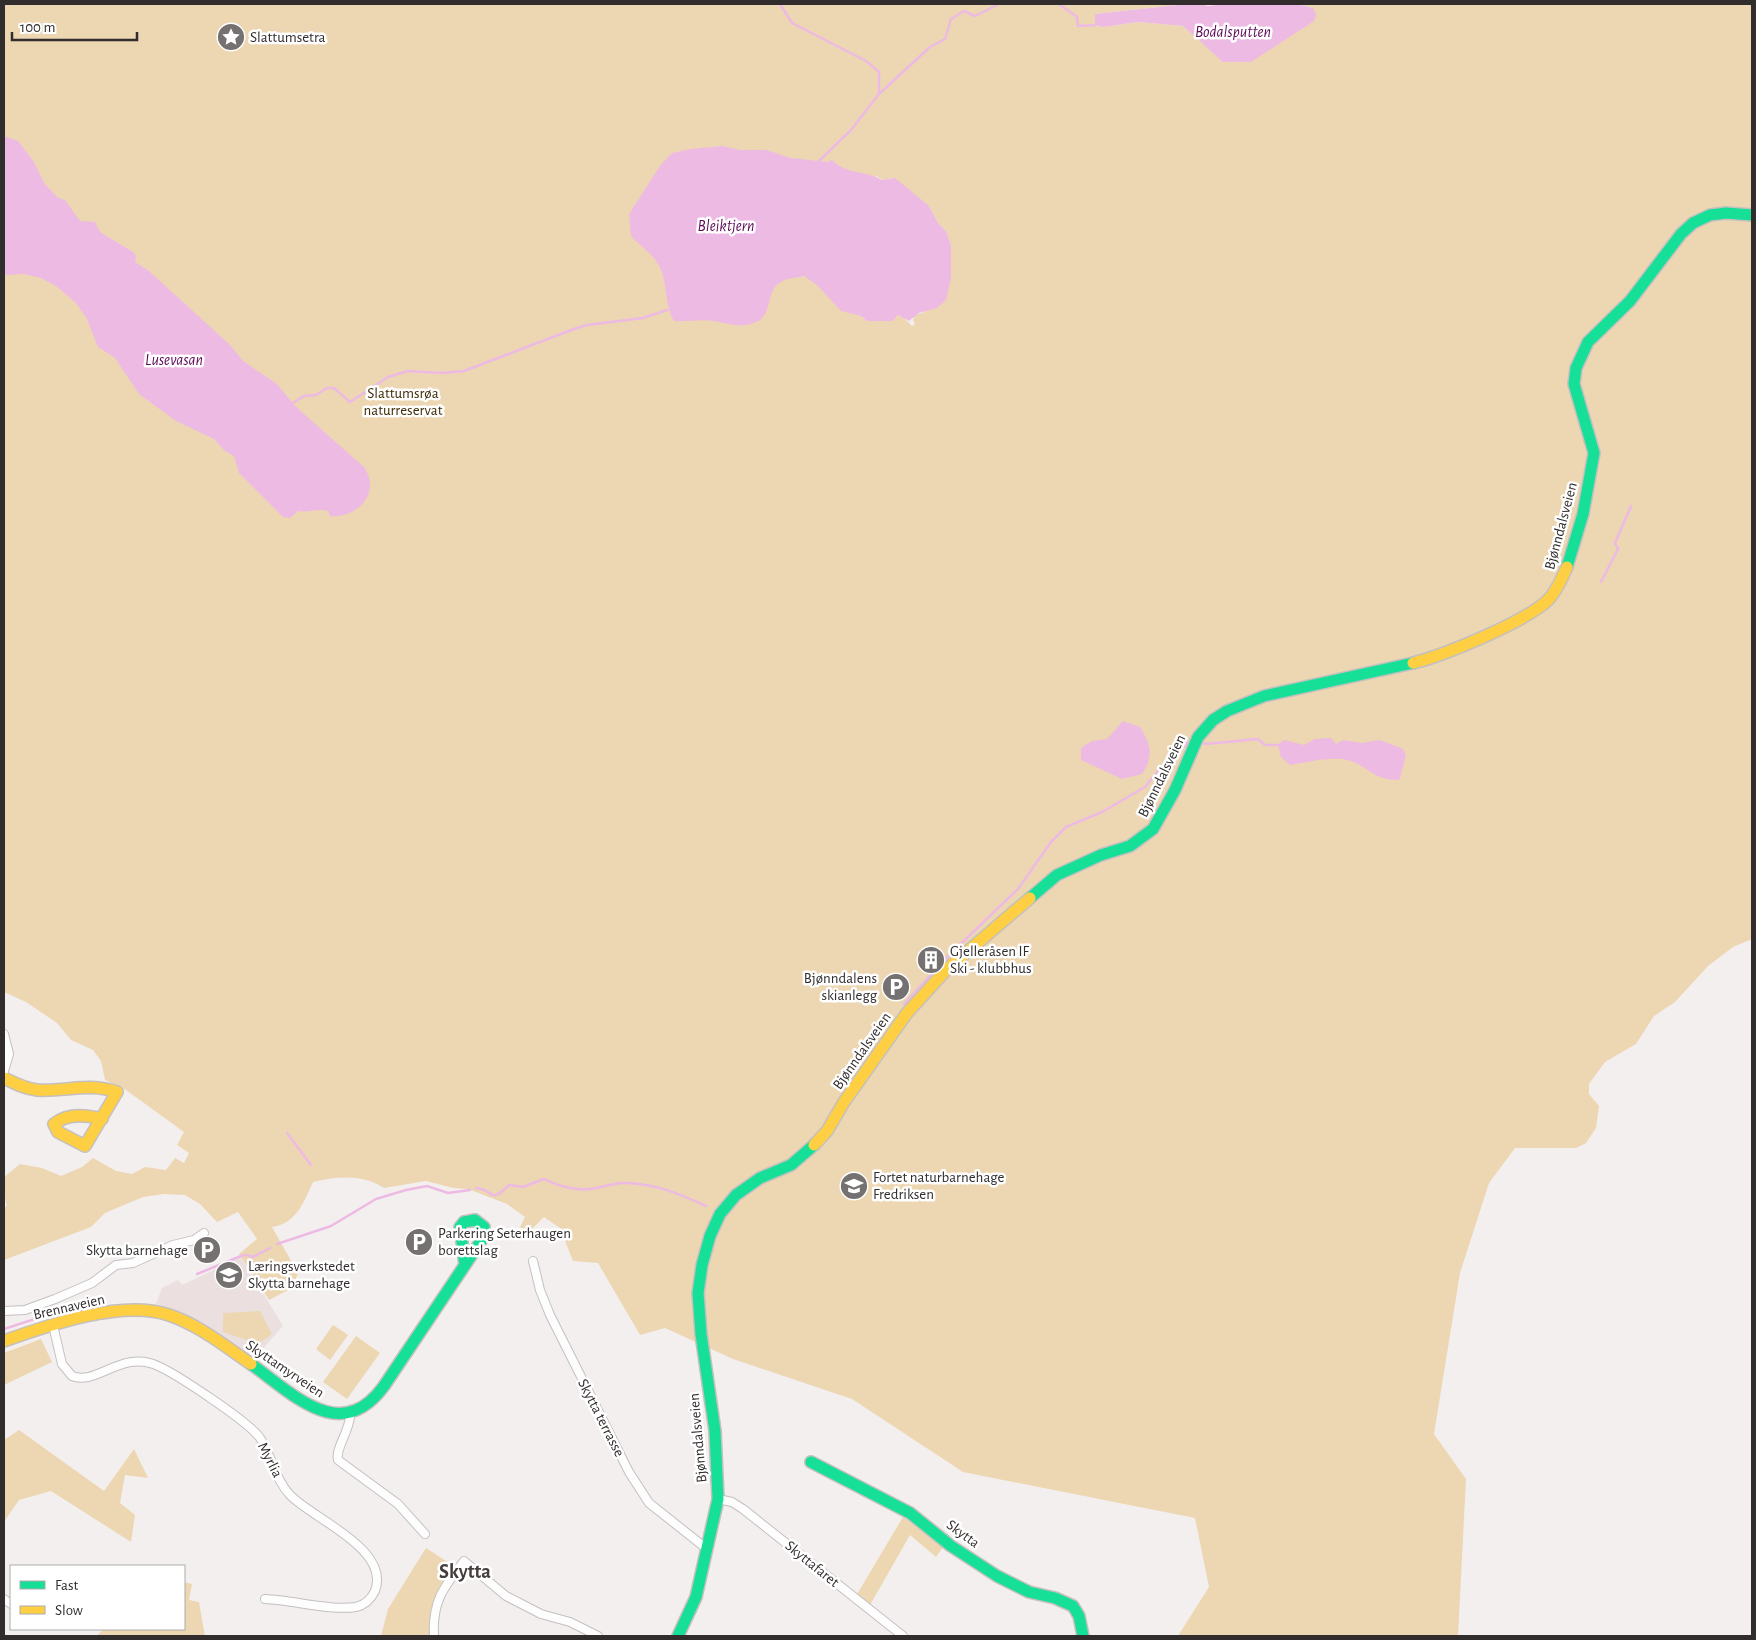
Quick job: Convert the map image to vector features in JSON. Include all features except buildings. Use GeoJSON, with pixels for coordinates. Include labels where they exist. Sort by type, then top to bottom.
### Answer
{"type":"FeatureCollection","features":[{"type":"Feature","properties":{"kind":"street","name":"Bjønndalsveien"},"geometry":{"type":"LineString","coordinates":[[678,1636],[696,1597],[718,1499],[715,1431],[701,1334],[698,1293],[702,1265],[710,1236],[720,1214],[736,1196],[760,1178],[791,1165],[808,1152],[826,1131],[844,1102],[907,1013],[947,969],[1057,875],[1101,854],[1130,846],[1153,829],[1175,790],[1198,737],[1213,720],[1227,711],[1264,696],[1433,658],[1514,622],[1548,600],[1561,582],[1572,554],[1583,514],[1594,452],[1574,384],[1576,368],[1588,342],[1630,301],[1681,234],[1692,223],[1710,215],[1726,213],[1752,215]]}},
{"type":"Feature","properties":{"kind":"street"},"geometry":{"type":"LineString","coordinates":[[4,1034],[10,1054],[4,1071]]}},
{"type":"Feature","properties":{"kind":"street"},"geometry":{"type":"LineString","coordinates":[[4,1078],[21,1086],[38,1090],[93,1085],[108,1088],[117,1092],[102,1119]]}},
{"type":"Feature","properties":{"kind":"street"},"geometry":{"type":"LineString","coordinates":[[4,1311],[25,1310],[55,1299],[99,1279],[116,1265],[133,1263],[167,1247],[194,1240],[204,1233]]}},
{"type":"Feature","properties":{"kind":"street","name":"Skytta terrasse"},"geometry":{"type":"LineString","coordinates":[[533,1261],[540,1290],[550,1315],[629,1472],[648,1503],[707,1549]]}},
{"type":"Feature","properties":{"kind":"street"},"geometry":{"type":"LineString","coordinates":[[425,1534],[398,1504],[338,1460],[338,1451],[348,1430],[350,1415],[365,1408],[376,1398],[465,1265]]}},
{"type":"Feature","properties":{"kind":"street","name":"Skyttamyrveien"},"geometry":{"type":"LineString","coordinates":[[143,1309],[171,1315],[194,1326],[318,1409],[335,1415],[350,1415]]}},
{"type":"Feature","properties":{"kind":"street","name":"Brennaveien"},"geometry":{"type":"LineString","coordinates":[[4,1341],[53,1325],[113,1312],[143,1309]]}},
{"type":"Feature","properties":{"kind":"street","name":"Myrlia"},"geometry":{"type":"LineString","coordinates":[[53,1325],[62,1364],[72,1376],[86,1377],[127,1362],[152,1364],[166,1371],[249,1427],[264,1444],[280,1481],[289,1494],[356,1544],[371,1559],[375,1570],[377,1584],[374,1593],[367,1602],[360,1606],[346,1607],[266,1598]]}},
{"type":"Feature","properties":{"kind":"street","name":"Skytta"},"geometry":{"type":"LineString","coordinates":[[811,1462],[910,1513],[951,1546],[997,1576],[1029,1592],[1055,1598],[1073,1606],[1079,1616],[1083,1636]]}},
{"type":"Feature","properties":{"kind":"street","name":"Skyttafaret"},"geometry":{"type":"LineString","coordinates":[[718,1499],[732,1502],[743,1510],[902,1636]]}},
{"type":"Feature","properties":{"kind":"street"},"geometry":{"type":"LineString","coordinates":[[434,1636],[435,1610],[439,1597],[464,1561],[506,1596],[541,1614],[570,1622],[598,1636]]}},
{"type":"Feature","properties":{"kind":"shaded area"},"geometry":{"type":"Polygon","coordinates":[[[241,1257],[283,1326],[253,1360],[171,1308],[156,1304],[162,1288],[178,1280],[182,1285],[241,1257]]]}},
{"type":"Feature","properties":{"kind":"green space","name":"Slattumsrøa naturreservat"},"geometry":{"type":"Polygon","coordinates":[[[4,4],[1186,4],[1095,14],[1095,25],[1103,27],[1138,22],[1183,26],[1224,62],[1251,62],[1313,8],[1297,4],[1752,4],[1752,939],[1733,947],[1708,966],[1675,1002],[1654,1016],[1636,1044],[1605,1062],[1589,1084],[1589,1094],[1599,1106],[1596,1128],[1586,1143],[1576,1148],[1515,1148],[1489,1183],[1460,1273],[1434,1434],[1466,1479],[1458,1636],[1178,1636],[1209,1587],[1195,1518],[963,1472],[852,1399],[733,1359],[665,1328],[640,1335],[598,1263],[573,1261],[560,1228],[544,1217],[529,1232],[520,1227],[525,1217],[507,1204],[468,1189],[453,1188],[426,1181],[384,1188],[376,1183],[359,1178],[331,1178],[313,1182],[293,1217],[287,1222],[272,1227],[298,1273],[292,1288],[269,1300],[239,1254],[257,1239],[238,1212],[217,1222],[200,1204],[185,1195],[164,1194],[143,1197],[105,1213],[91,1227],[4,1260],[4,1208],[7,1206],[4,1193],[4,1177],[20,1164],[42,1168],[61,1176],[82,1167],[93,1158],[116,1171],[132,1174],[145,1167],[166,1170],[175,1158],[184,1163],[189,1153],[177,1145],[184,1132],[126,1090],[105,1080],[101,1061],[93,1050],[71,1040],[57,1023],[26,1002],[4,992],[4,4]],[[876,176],[861,316],[867,321],[893,321],[898,315],[903,317],[912,326],[915,324],[913,320],[915,315],[925,312],[951,278],[951,245],[946,231],[938,223],[929,206],[891,178],[885,181],[876,176]]]}},
{"type":"Feature","properties":{"kind":"green space"},"geometry":{"type":"Polygon","coordinates":[[[260,1311],[272,1334],[258,1344],[223,1332],[223,1313],[260,1311]]]}},
{"type":"Feature","properties":{"kind":"green space"},"geometry":{"type":"Polygon","coordinates":[[[333,1325],[348,1335],[330,1360],[316,1349],[333,1325]]]}},
{"type":"Feature","properties":{"kind":"green space"},"geometry":{"type":"Polygon","coordinates":[[[356,1336],[380,1353],[347,1399],[323,1382],[356,1336]]]}},
{"type":"Feature","properties":{"kind":"green space"},"geometry":{"type":"Polygon","coordinates":[[[41,1339],[52,1362],[4,1385],[4,1353],[41,1339]]]}},
{"type":"Feature","properties":{"kind":"green space"},"geometry":{"type":"Polygon","coordinates":[[[19,1430],[104,1491],[134,1449],[148,1478],[125,1475],[120,1503],[135,1515],[131,1542],[51,1491],[19,1500],[4,1522],[4,1440],[19,1430]]]}},
{"type":"Feature","properties":{"kind":"green space"},"geometry":{"type":"Polygon","coordinates":[[[903,1517],[943,1547],[936,1557],[910,1535],[870,1605],[856,1596],[903,1517]]]}},
{"type":"Feature","properties":{"kind":"green space"},"geometry":{"type":"Polygon","coordinates":[[[426,1548],[454,1566],[434,1598],[429,1636],[381,1636],[388,1609],[426,1548]]]}},
{"type":"Feature","properties":{"kind":"green space"},"geometry":{"type":"Polygon","coordinates":[[[185,1582],[192,1584],[189,1600],[199,1602],[205,1636],[97,1636],[102,1630],[185,1630],[185,1582]]]}},
{"type":"Feature","properties":{"kind":"water","name":"Bodalsputten"},"geometry":{"type":"Polygon","coordinates":[[[1186,4],[1208,6],[1225,4],[1297,4],[1313,8],[1316,14],[1314,21],[1251,62],[1223,62],[1183,26],[1138,22],[1103,27],[1095,25],[1095,14],[1186,4]]]}},
{"type":"Feature","properties":{"kind":"water","name":"Lusevasan"},"geometry":{"type":"Polygon","coordinates":[[[4,136],[18,141],[34,162],[44,183],[58,198],[65,200],[80,221],[95,222],[100,232],[133,252],[136,256],[135,262],[149,271],[231,346],[243,361],[277,384],[295,406],[365,468],[370,483],[367,498],[363,504],[344,515],[330,516],[328,511],[320,510],[298,511],[290,518],[283,517],[239,473],[234,456],[225,451],[214,439],[176,421],[139,394],[115,358],[98,347],[86,317],[76,303],[56,286],[41,278],[24,274],[5,275],[4,136]]]}},
{"type":"Feature","properties":{"kind":"water","name":"Bleiktjern"},"geometry":{"type":"Polygon","coordinates":[[[722,146],[740,150],[766,150],[791,158],[828,162],[832,160],[843,168],[882,180],[895,178],[929,206],[938,223],[946,231],[951,245],[951,278],[946,300],[937,308],[919,313],[909,321],[898,315],[893,321],[867,321],[861,316],[841,311],[817,285],[804,276],[786,280],[776,285],[766,313],[752,324],[735,325],[708,320],[674,321],[668,306],[663,275],[656,261],[631,236],[629,214],[660,166],[672,153],[722,146]]]}},
{"type":"Feature","properties":{"kind":"water"},"geometry":{"type":"Polygon","coordinates":[[[1123,721],[1140,727],[1147,739],[1150,756],[1142,774],[1122,779],[1081,760],[1081,748],[1092,741],[1107,739],[1123,721]]]}},
{"type":"Feature","properties":{"kind":"water"},"geometry":{"type":"Polygon","coordinates":[[[1331,738],[1336,744],[1343,740],[1362,743],[1380,740],[1403,749],[1406,755],[1400,778],[1398,780],[1382,778],[1348,760],[1327,759],[1290,765],[1281,757],[1278,745],[1284,740],[1304,745],[1315,739],[1331,738]]]}},
{"type":"Feature","properties":{"kind":"waterway"},"geometry":{"type":"LineString","coordinates":[[780,4],[792,23],[866,61],[879,72],[879,94],[851,130],[819,161]]}},
{"type":"Feature","properties":{"kind":"waterway"},"geometry":{"type":"LineString","coordinates":[[879,94],[930,47],[945,39],[951,19],[964,11],[975,16],[999,4]]}},
{"type":"Feature","properties":{"kind":"waterway"},"geometry":{"type":"LineString","coordinates":[[1059,4],[1077,17],[1078,26],[1095,25]]}},
{"type":"Feature","properties":{"kind":"waterway"},"geometry":{"type":"LineString","coordinates":[[293,403],[304,396],[316,395],[327,388],[334,388],[350,402],[388,377],[408,371],[442,373],[464,371],[587,325],[643,318],[667,310]]}},
{"type":"Feature","properties":{"kind":"waterway"},"geometry":{"type":"LineString","coordinates":[[1601,582],[1618,549],[1615,543],[1631,506]]}},
{"type":"Feature","properties":{"kind":"waterway"},"geometry":{"type":"LineString","coordinates":[[1200,742],[1206,744],[1258,739],[1265,745],[1278,745]]}},
{"type":"Feature","properties":{"kind":"waterway"},"geometry":{"type":"LineString","coordinates":[[904,1004],[945,959],[1018,889],[1051,842],[1066,827],[1102,812],[1145,787],[1162,766],[1176,757],[1187,742]]}},
{"type":"Feature","properties":{"kind":"waterway"},"geometry":{"type":"LineString","coordinates":[[287,1133],[311,1165]]}},
{"type":"Feature","properties":{"kind":"waterway"},"geometry":{"type":"LineString","coordinates":[[476,1188],[494,1195],[509,1185],[523,1187],[544,1179],[578,1189],[622,1183],[638,1184],[668,1190],[706,1206]]}},
{"type":"Feature","properties":{"kind":"waterway"},"geometry":{"type":"LineString","coordinates":[[277,1244],[331,1226],[376,1199],[406,1190],[427,1186],[448,1193],[470,1190]]}},
{"type":"Feature","properties":{"kind":"waterway"},"geometry":{"type":"LineString","coordinates":[[197,1274],[241,1256],[253,1257],[270,1248]]}},
{"type":"Feature","properties":{"kind":"waterway"},"geometry":{"type":"LineString","coordinates":[[4,1329],[44,1316],[54,1318]]}},
{"type":"Feature","properties":{"kind":"traffic: fast"},"geometry":{"type":"LineString","coordinates":[[1567,567],[1583,514],[1594,453],[1574,384],[1576,368],[1588,342],[1630,301],[1681,234],[1693,223],[1710,215],[1726,213],[1752,215]]}},
{"type":"Feature","properties":{"kind":"traffic: fast"},"geometry":{"type":"LineString","coordinates":[[1030,898],[1057,875],[1101,855],[1130,846],[1153,829],[1175,790],[1198,737],[1213,720],[1227,711],[1264,696],[1413,663]]}},
{"type":"Feature","properties":{"kind":"traffic: fast"},"geometry":{"type":"LineString","coordinates":[[678,1636],[696,1597],[718,1499],[715,1431],[701,1334],[698,1293],[702,1265],[710,1236],[720,1214],[736,1195],[760,1178],[791,1165],[814,1145]]}},
{"type":"Feature","properties":{"kind":"traffic: fast"},"geometry":{"type":"LineString","coordinates":[[251,1364],[284,1389],[318,1409],[334,1413],[351,1412],[368,1403],[384,1386],[481,1241],[484,1227],[475,1220],[464,1222],[460,1227],[465,1265]]}},
{"type":"Feature","properties":{"kind":"traffic: fast"},"geometry":{"type":"LineString","coordinates":[[811,1462],[910,1513],[951,1546],[997,1576],[1029,1592],[1055,1598],[1073,1606],[1079,1616],[1083,1636]]}},
{"type":"Feature","properties":{"kind":"traffic: slow"},"geometry":{"type":"LineString","coordinates":[[1413,663],[1484,637],[1537,609],[1554,593],[1567,567]]}},
{"type":"Feature","properties":{"kind":"traffic: slow"},"geometry":{"type":"LineString","coordinates":[[814,1145],[827,1131],[844,1102],[907,1013],[947,969],[1030,898]]}},
{"type":"Feature","properties":{"kind":"traffic: slow"},"geometry":{"type":"LineString","coordinates":[[4,1078],[24,1087],[37,1090],[97,1088],[117,1092],[85,1146],[58,1132],[54,1124],[59,1120],[71,1117],[84,1116],[90,1117],[96,1118],[102,1119]]}},
{"type":"Feature","properties":{"kind":"traffic: slow"},"geometry":{"type":"LineString","coordinates":[[4,1341],[86,1316],[130,1310],[150,1311],[169,1315],[191,1324],[212,1336],[251,1364]]}},
{"type":"Feature","properties":{"kind":"place","name":"Slattumsetra"},"geometry":{"type":"Point","coordinates":[231,37]}},
{"type":"Feature","properties":{"kind":"place","name":"Gjelleråsen IF Ski - klubbhus"},"geometry":{"type":"Point","coordinates":[931,960]}},
{"type":"Feature","properties":{"kind":"place","name":"Bjønndalens skianlegg"},"geometry":{"type":"Point","coordinates":[896,987]}},
{"type":"Feature","properties":{"kind":"place","name":"Fortet naturbarnehage Fredriksen"},"geometry":{"type":"Point","coordinates":[854,1186]}},
{"type":"Feature","properties":{"kind":"place","name":"Parkering Seterhaugen borettslag"},"geometry":{"type":"Point","coordinates":[419,1242]}},
{"type":"Feature","properties":{"kind":"place","name":"Skytta barnehage"},"geometry":{"type":"Point","coordinates":[207,1250]}},
{"type":"Feature","properties":{"kind":"place","name":"Læringsverkstedet Skytta barnehage"},"geometry":{"type":"Point","coordinates":[229,1275]}},
{"type":"Feature","properties":{"kind":"district","name":"Skytta"},"geometry":{"type":"Point","coordinates":[465,1572]}}]}
